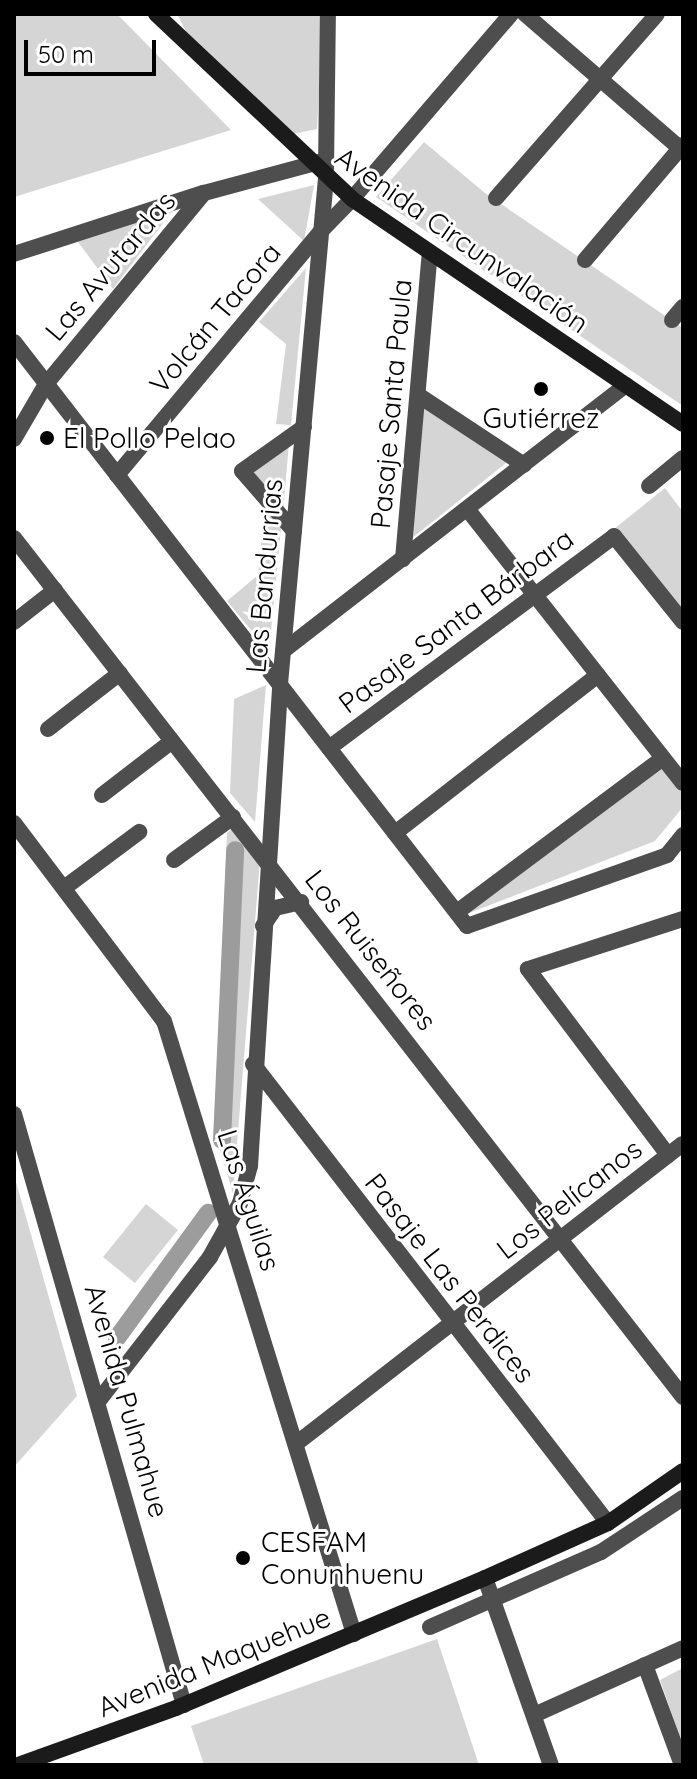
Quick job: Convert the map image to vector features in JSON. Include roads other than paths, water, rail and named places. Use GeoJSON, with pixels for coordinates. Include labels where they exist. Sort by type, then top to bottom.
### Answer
{"type":"FeatureCollection","features":[{"type":"Feature","properties":{"kind":"main road","name":"Avenida Circunvalación"},"geometry":{"type":"LineString","coordinates":[[156,14],[326,179],[683,424]]}},
{"type":"Feature","properties":{"kind":"main road","name":"Avenida Maquehue"},"geometry":{"type":"LineString","coordinates":[[18,1765],[184,1705],[485,1578],[608,1523],[683,1471]]}},
{"type":"Feature","properties":{"kind":"street","name":"Las Bandurrias"},"geometry":{"type":"LineString","coordinates":[[100,1399],[230,1224],[250,1166],[253,1064],[280,684],[326,179],[328,14]]}},
{"type":"Feature","properties":{"kind":"street"},"geometry":{"type":"LineString","coordinates":[[322,230],[511,14]]}},
{"type":"Feature","properties":{"kind":"street"},"geometry":{"type":"LineString","coordinates":[[525,14],[682,148],[585,260]]}},
{"type":"Feature","properties":{"kind":"street"},"geometry":{"type":"LineString","coordinates":[[496,198],[657,14]]}},
{"type":"Feature","properties":{"kind":"street","name":"Las Avutardas"},"geometry":{"type":"LineString","coordinates":[[14,439],[46,384],[204,193],[326,160]]}},
{"type":"Feature","properties":{"kind":"street"},"geometry":{"type":"LineString","coordinates":[[14,254],[204,193]]}},
{"type":"Feature","properties":{"kind":"street","name":"Volcán Tacora"},"geometry":{"type":"LineString","coordinates":[[117,475],[322,230]]}},
{"type":"Feature","properties":{"kind":"street","name":"Pasaje Santa Paula"},"geometry":{"type":"LineString","coordinates":[[403,559],[430,253]]}},
{"type":"Feature","properties":{"kind":"street"},"geometry":{"type":"LineString","coordinates":[[672,320],[683,307]]}},
{"type":"Feature","properties":{"kind":"street"},"geometry":{"type":"LineString","coordinates":[[14,342],[467,926],[667,855],[683,835]]}},
{"type":"Feature","properties":{"kind":"street"},"geometry":{"type":"LineString","coordinates":[[283,651],[626,385]]}},
{"type":"Feature","properties":{"kind":"street"},"geometry":{"type":"LineString","coordinates":[[418,395],[524,465]]}},
{"type":"Feature","properties":{"kind":"street"},"geometry":{"type":"LineString","coordinates":[[294,531],[242,471],[304,427]]}},
{"type":"Feature","properties":{"kind":"street"},"geometry":{"type":"LineString","coordinates":[[649,486],[683,458]]}},
{"type":"Feature","properties":{"kind":"street"},"geometry":{"type":"LineString","coordinates":[[468,510],[683,783]]}},
{"type":"Feature","properties":{"kind":"street","name":"Pasaje Santa Bárbara"},"geometry":{"type":"LineString","coordinates":[[329,748],[614,536],[683,622]]}},
{"type":"Feature","properties":{"kind":"street","name":"Los Ruiseñores"},"geometry":{"type":"LineString","coordinates":[[14,538],[301,902],[683,1397]]}},
{"type":"Feature","properties":{"kind":"street"},"geometry":{"type":"LineString","coordinates":[[14,622],[55,590]]}},
{"type":"Feature","properties":{"kind":"street"},"geometry":{"type":"LineString","coordinates":[[48,729],[120,673]]}},
{"type":"Feature","properties":{"kind":"street"},"geometry":{"type":"LineString","coordinates":[[395,833],[598,675]]}},
{"type":"Feature","properties":{"kind":"street"},"geometry":{"type":"LineString","coordinates":[[102,795],[172,741]]}},
{"type":"Feature","properties":{"kind":"street"},"geometry":{"type":"LineString","coordinates":[[457,912],[663,758]]}},
{"type":"Feature","properties":{"kind":"street"},"geometry":{"type":"LineString","coordinates":[[174,860],[233,817]]}},
{"type":"Feature","properties":{"kind":"street","name":"Las Águilas"},"geometry":{"type":"LineString","coordinates":[[14,823],[164,1021],[230,1224],[354,1634]]}},
{"type":"Feature","properties":{"kind":"street"},"geometry":{"type":"LineString","coordinates":[[64,888],[139,832]]}},
{"type":"Feature","properties":{"kind":"street"},"geometry":{"type":"LineString","coordinates":[[263,928],[275,908],[301,902]]}},
{"type":"Feature","properties":{"kind":"street"},"geometry":{"type":"LineString","coordinates":[[668,1155],[528,969],[683,919]]}},
{"type":"Feature","properties":{"kind":"street","name":"Pasaje Las Perdices"},"geometry":{"type":"LineString","coordinates":[[253,1064],[608,1523]]}},
{"type":"Feature","properties":{"kind":"street","name":"Avenida Pulmahue"},"geometry":{"type":"LineString","coordinates":[[14,1114],[100,1399],[184,1705]]}},
{"type":"Feature","properties":{"kind":"street","name":"Los Pelícanos"},"geometry":{"type":"LineString","coordinates":[[297,1443],[683,1144]]}},
{"type":"Feature","properties":{"kind":"street"},"geometry":{"type":"LineString","coordinates":[[430,1627],[622,1541],[683,1498]]}},
{"type":"Feature","properties":{"kind":"street"},"geometry":{"type":"LineString","coordinates":[[485,1578],[551,1765]]}},
{"type":"Feature","properties":{"kind":"street"},"geometry":{"type":"LineString","coordinates":[[534,1715],[683,1648]]}},
{"type":"Feature","properties":{"kind":"street"},"geometry":{"type":"LineString","coordinates":[[645,1665],[682,1765]]}},
{"type":"Feature","properties":{"kind":"waterway"},"geometry":{"type":"LineString","coordinates":[[222,1140],[235,850]]}},
{"type":"Feature","properties":{"kind":"waterway"},"geometry":{"type":"LineString","coordinates":[[117,1338],[208,1213]]}},
{"type":"Feature","properties":{"kind":"place","name":"Gutiérrez"},"geometry":{"type":"Point","coordinates":[541,389]}},
{"type":"Feature","properties":{"kind":"place","name":"El Pollo Pelao"},"geometry":{"type":"Point","coordinates":[47,438]}},
{"type":"Feature","properties":{"kind":"place","name":"CESFAM Conunhuenu"},"geometry":{"type":"Point","coordinates":[243,1558]}}]}
